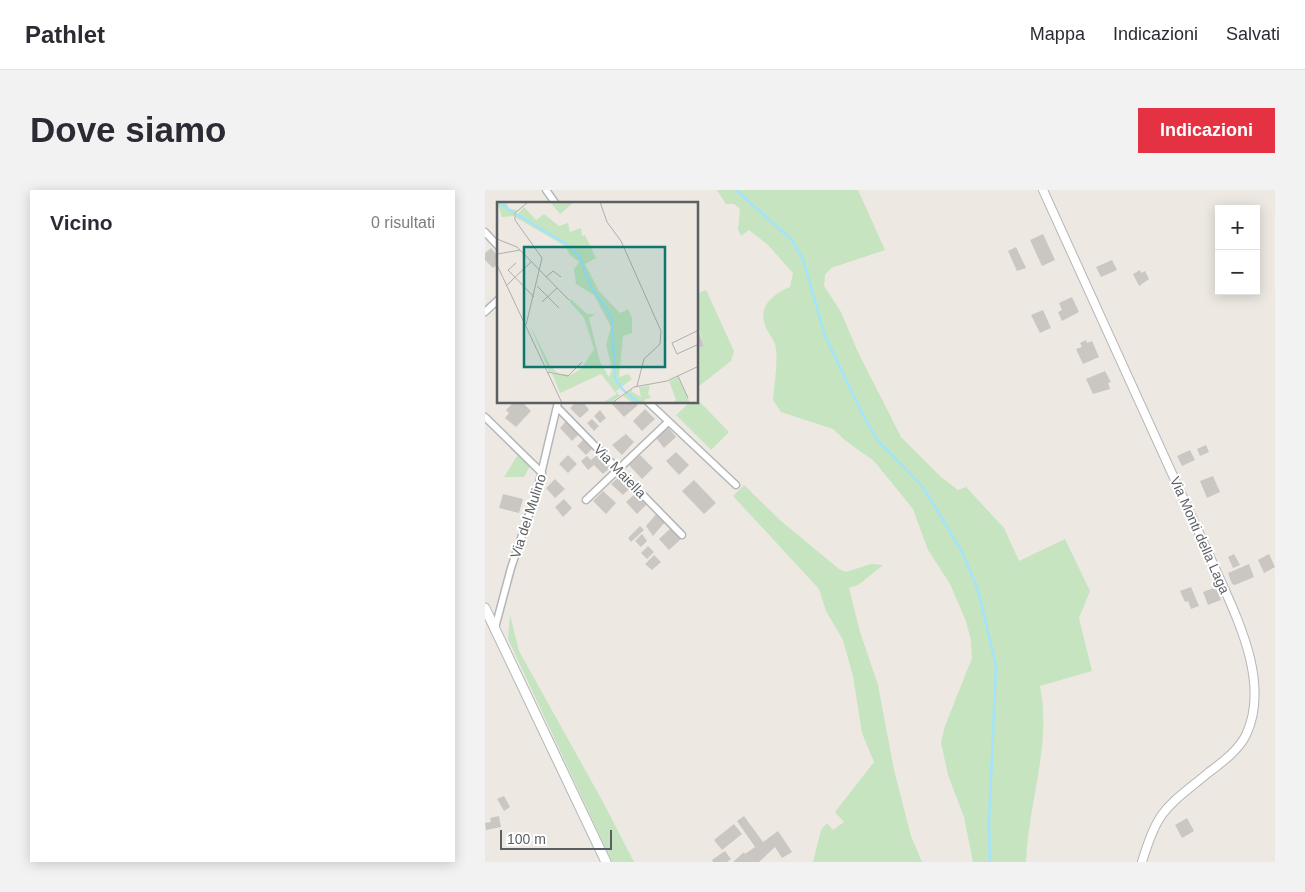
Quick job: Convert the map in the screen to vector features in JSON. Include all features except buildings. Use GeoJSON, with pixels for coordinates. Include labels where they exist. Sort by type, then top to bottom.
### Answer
{"type":"FeatureCollection","features":[{"type":"Feature","properties":{"kind":"main road"},"geometry":{"type":"LineString","coordinates":[[485,608],[606,862]]}},
{"type":"Feature","properties":{"kind":"street"},"geometry":{"type":"LineString","coordinates":[[546,190],[555,202]]}},
{"type":"Feature","properties":{"kind":"street","name":"Via Monti della Laga"},"geometry":{"type":"LineString","coordinates":[[1043,190],[1218,575],[1240,630],[1252,672],[1252,709],[1245,736],[1222,762],[1163,811],[1153,830],[1142,862]]}},
{"type":"Feature","properties":{"kind":"street"},"geometry":{"type":"LineString","coordinates":[[485,232],[497,245]]}},
{"type":"Feature","properties":{"kind":"street"},"geometry":{"type":"LineString","coordinates":[[485,312],[497,301]]}},
{"type":"Feature","properties":{"kind":"street"},"geometry":{"type":"LineString","coordinates":[[650,404],[736,485]]}},
{"type":"Feature","properties":{"kind":"street","name":"Via Maiella"},"geometry":{"type":"LineString","coordinates":[[558,405],[682,535]]}},
{"type":"Feature","properties":{"kind":"street","name":"Via del Mulino"},"geometry":{"type":"LineString","coordinates":[[495,628],[511,568],[542,473],[558,405]]}},
{"type":"Feature","properties":{"kind":"street"},"geometry":{"type":"LineString","coordinates":[[485,417],[542,473]]}},
{"type":"Feature","properties":{"kind":"street"},"geometry":{"type":"LineString","coordinates":[[587,500],[668,422]]}},
{"type":"Feature","properties":{"kind":"green space"},"geometry":{"type":"Polygon","coordinates":[[[717,190],[858,190],[885,250],[831,268],[825,275],[824,286],[841,312],[857,350],[901,437],[941,477],[958,490],[966,487],[1004,528],[1019,561],[1065,539],[1090,591],[1079,618],[1092,671],[1040,686],[1043,730],[1026,862],[973,862],[964,817],[948,775],[941,742],[945,726],[972,658],[971,641],[966,621],[950,584],[928,550],[913,509],[874,461],[833,429],[781,412],[773,400],[776,349],[765,325],[764,311],[774,296],[790,287],[793,273],[768,245],[749,230],[741,236],[738,229],[740,209],[734,204],[726,204],[717,190]]]}},
{"type":"Feature","properties":{"kind":"green space"},"geometry":{"type":"Polygon","coordinates":[[[706,290],[734,351],[731,361],[699,386],[699,348],[704,345],[699,329],[699,293],[706,290]]]}},
{"type":"Feature","properties":{"kind":"green space"},"geometry":{"type":"Polygon","coordinates":[[[699,401],[729,432],[711,450],[676,415],[688,404],[699,404],[699,401]]]}},
{"type":"Feature","properties":{"kind":"green space"},"geometry":{"type":"Polygon","coordinates":[[[519,453],[531,464],[524,477],[504,477],[519,453]]]}},
{"type":"Feature","properties":{"kind":"green space"},"geometry":{"type":"Polygon","coordinates":[[[744,485],[781,521],[839,569],[846,572],[871,564],[883,565],[858,585],[849,588],[860,632],[878,685],[894,770],[911,836],[922,862],[813,862],[821,830],[827,823],[833,830],[844,822],[835,812],[874,762],[862,733],[853,676],[843,640],[826,611],[819,589],[733,496],[744,485]]]}},
{"type":"Feature","properties":{"kind":"green space"},"geometry":{"type":"Polygon","coordinates":[[[510,615],[519,651],[634,862],[612,862],[508,639],[510,615]]]}},
{"type":"Feature","properties":{"kind":"waterway"},"geometry":{"type":"LineString","coordinates":[[736,190],[791,239],[803,259],[825,336],[862,413],[878,441],[923,487],[961,550],[978,590],[996,666],[989,823],[990,862]]}}]}
